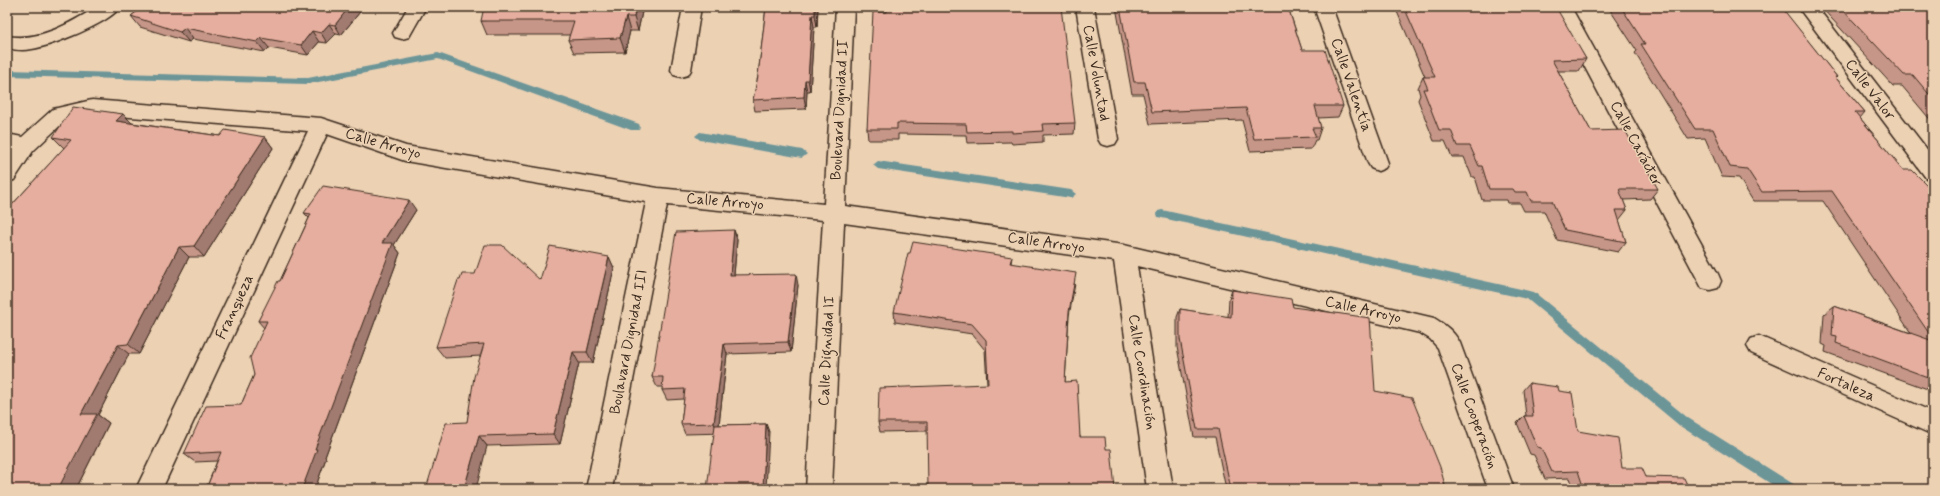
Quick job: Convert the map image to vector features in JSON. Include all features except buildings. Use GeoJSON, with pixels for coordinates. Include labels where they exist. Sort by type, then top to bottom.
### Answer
{"type":"FeatureCollection","features":[{"type":"Feature","properties":{"kind":"street"},"geometry":{"type":"LineString","coordinates":[[7,42],[22,44],[57,36],[111,7]]}},
{"type":"Feature","properties":{"kind":"street"},"geometry":{"type":"LineString","coordinates":[[402,33],[417,7]]}},
{"type":"Feature","properties":{"kind":"street"},"geometry":{"type":"LineString","coordinates":[[681,70],[692,7]]}},
{"type":"Feature","properties":{"kind":"street","name":"Boulevard Dignidad II"},"geometry":{"type":"LineString","coordinates":[[835,213],[845,7]]}},
{"type":"Feature","properties":{"kind":"street","name":"Calle Voluntad"},"geometry":{"type":"LineString","coordinates":[[1085,7],[1108,139]]}},
{"type":"Feature","properties":{"kind":"street","name":"Calle Valentía"},"geometry":{"type":"LineString","coordinates":[[1324,7],[1378,163]]}},
{"type":"Feature","properties":{"kind":"street","name":"Calle Carácter"},"geometry":{"type":"LineString","coordinates":[[1562,7],[1710,281]]}},
{"type":"Feature","properties":{"kind":"street","name":"Calle Valor"},"geometry":{"type":"LineString","coordinates":[[1807,7],[1933,172]]}},
{"type":"Feature","properties":{"kind":"street","name":"Calle Arroyo"},"geometry":{"type":"LineString","coordinates":[[7,174],[16,144],[60,114],[92,107],[320,125],[405,153],[658,196],[835,213],[1124,254],[1426,325],[1438,332],[1448,343]]}},
{"type":"Feature","properties":{"kind":"street","name":"Franqueza"},"geometry":{"type":"LineString","coordinates":[[149,489],[320,125]]}},
{"type":"Feature","properties":{"kind":"street","name":"Boulavard Dignidad III"},"geometry":{"type":"LineString","coordinates":[[599,489],[658,196]]}},
{"type":"Feature","properties":{"kind":"street","name":"Calle Dignidad II"},"geometry":{"type":"LineString","coordinates":[[819,489],[835,213]]}},
{"type":"Feature","properties":{"kind":"street","name":"Calle Coordinación"},"geometry":{"type":"LineString","coordinates":[[1124,254],[1160,489]]}},
{"type":"Feature","properties":{"kind":"street","name":"Calle Cooperación"},"geometry":{"type":"LineString","coordinates":[[1448,343],[1501,489]]}},
{"type":"Feature","properties":{"kind":"street","name":"Fortaleza"},"geometry":{"type":"LineString","coordinates":[[1759,346],[1933,424]]}},
{"type":"Feature","properties":{"kind":"waterway"},"geometry":{"type":"LineString","coordinates":[[7,73],[308,81],[438,56],[635,127]]}},
{"type":"Feature","properties":{"kind":"waterway"},"geometry":{"type":"LineString","coordinates":[[700,136],[802,154]]}},
{"type":"Feature","properties":{"kind":"waterway"},"geometry":{"type":"LineString","coordinates":[[878,165],[1071,194]]}},
{"type":"Feature","properties":{"kind":"waterway"},"geometry":{"type":"LineString","coordinates":[[1162,214],[1530,295],[1684,422],[1790,489]]}}]}
